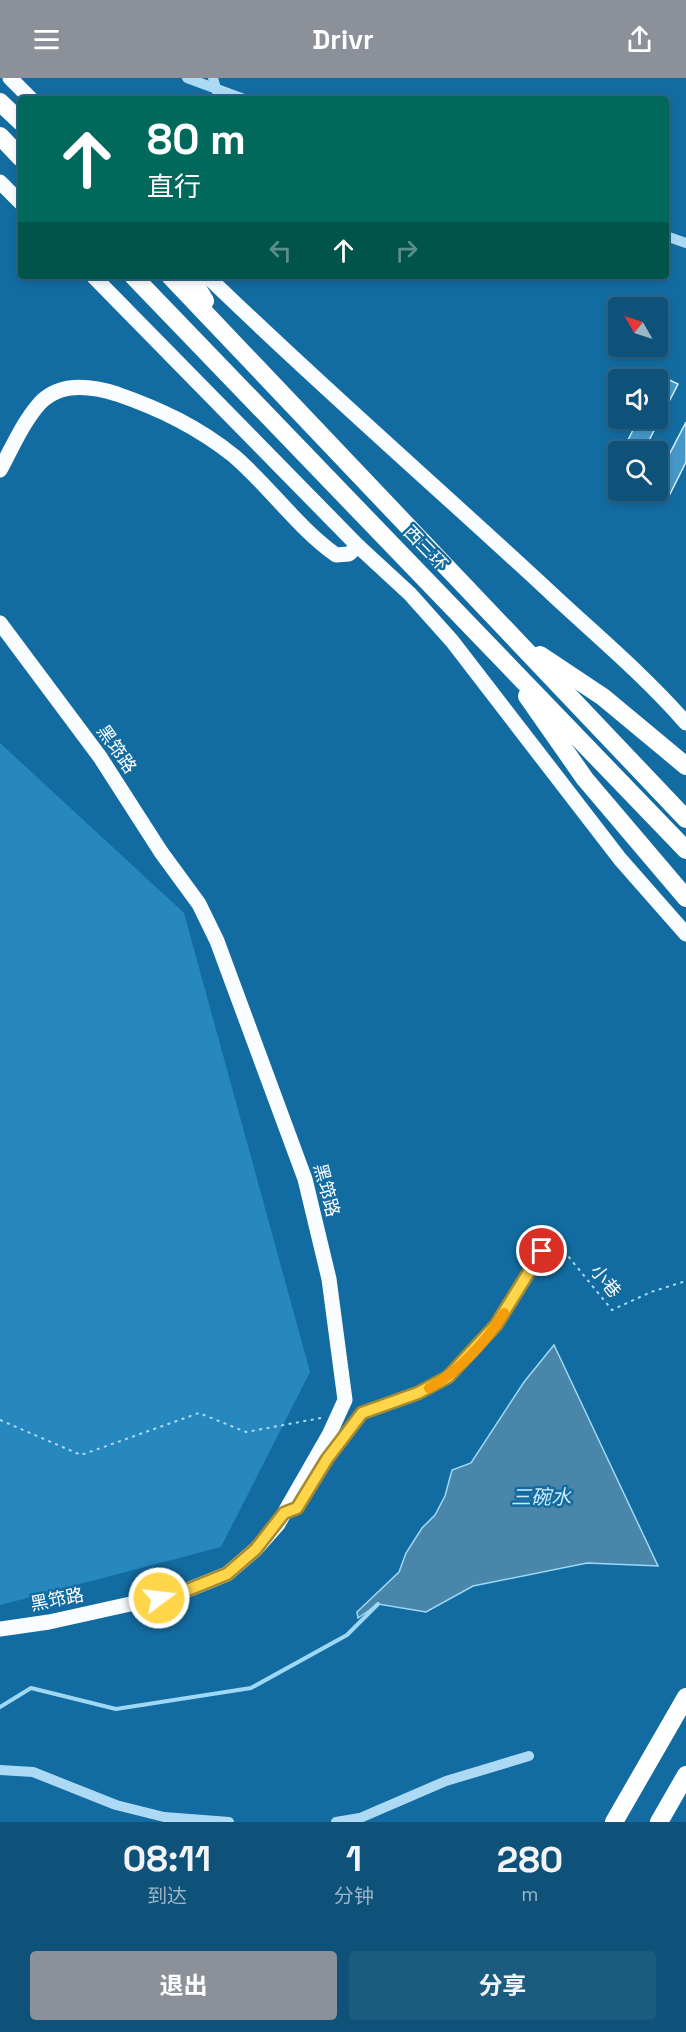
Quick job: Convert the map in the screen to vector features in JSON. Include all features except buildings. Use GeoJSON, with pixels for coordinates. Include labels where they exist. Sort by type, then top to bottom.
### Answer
{"type":"FeatureCollection","features":[{"type":"Feature","properties":{"kind":"highway"},"geometry":{"type":"LineString","coordinates":[[0,102],[18,119]]}},
{"type":"Feature","properties":{"kind":"highway"},"geometry":{"type":"LineString","coordinates":[[0,136],[18,155]]}},
{"type":"Feature","properties":{"kind":"highway","name":"西三环"},"geometry":{"type":"LineString","coordinates":[[137,279],[686,850]]}},
{"type":"Feature","properties":{"kind":"highway","name":"西三环"},"geometry":{"type":"LineString","coordinates":[[173,279],[686,819]]}},
{"type":"Feature","properties":{"kind":"highway"},"geometry":{"type":"LineString","coordinates":[[192,279],[221,329]]}},
{"type":"Feature","properties":{"kind":"highway"},"geometry":{"type":"LineString","coordinates":[[512,636],[603,697],[686,766]]}},
{"type":"Feature","properties":{"kind":"highway"},"geometry":{"type":"LineString","coordinates":[[495,650],[585,779],[686,898]]}},
{"type":"Feature","properties":{"kind":"highway"},"geometry":{"type":"LineString","coordinates":[[657,819],[686,857]]}},
{"type":"Feature","properties":{"kind":"highway"},"geometry":{"type":"LineString","coordinates":[[615,1822],[686,1697]]}},
{"type":"Feature","properties":{"kind":"highway"},"geometry":{"type":"LineString","coordinates":[[615,1822],[686,1711]]}},
{"type":"Feature","properties":{"kind":"highway"},"geometry":{"type":"LineString","coordinates":[[659,1822],[686,1775]]}},
{"type":"Feature","properties":{"kind":"main road"},"geometry":{"type":"LineString","coordinates":[[10,78],[28,96]]}},
{"type":"Feature","properties":{"kind":"main road"},"geometry":{"type":"LineString","coordinates":[[0,182],[18,200]]}},
{"type":"Feature","properties":{"kind":"main road"},"geometry":{"type":"LineString","coordinates":[[96,279],[358,546],[410,594],[452,641],[620,859],[686,934]]}},
{"type":"Feature","properties":{"kind":"main road"},"geometry":{"type":"LineString","coordinates":[[210,279],[325,390],[450,499],[638,672],[686,723]]}},
{"type":"Feature","properties":{"kind":"main road"},"geometry":{"type":"LineString","coordinates":[[0,470],[20,432],[41,402],[68,387],[99,388],[156,407],[198,429],[235,458],[313,538],[336,555],[349,554],[358,546]]}},
{"type":"Feature","properties":{"kind":"main road","name":"黑筇路"},"geometry":{"type":"LineString","coordinates":[[0,623],[100,757],[161,852],[199,904],[217,941],[305,1179],[329,1279],[345,1400],[284,1513],[256,1549],[227,1574],[180,1593],[49,1622],[0,1629]]}},
{"type":"Feature","properties":{"kind":"street"},"geometry":{"type":"LineString","coordinates":[[187,78],[236,96]]}},
{"type":"Feature","properties":{"kind":"street"},"geometry":{"type":"LineString","coordinates":[[669,237],[686,243]]}},
{"type":"Feature","properties":{"kind":"street"},"geometry":{"type":"LineString","coordinates":[[284,1513],[297,1508],[327,1459],[362,1413],[418,1393],[448,1377],[496,1325],[551,1236]]}},
{"type":"Feature","properties":{"kind":"street"},"geometry":{"type":"LineString","coordinates":[[336,1822],[360,1818],[446,1781],[530,1756]]}},
{"type":"Feature","properties":{"kind":"street"},"geometry":{"type":"LineString","coordinates":[[0,1770],[33,1772],[116,1805],[164,1817],[230,1822]]}},
{"type":"Feature","properties":{"kind":"path","name":"小巷"},"geometry":{"type":"LineString","coordinates":[[551,1236],[612,1310],[651,1292],[686,1281]]}},
{"type":"Feature","properties":{"kind":"path"},"geometry":{"type":"LineString","coordinates":[[0,1420],[81,1455],[199,1413],[246,1432],[339,1414]]}},
{"type":"Feature","properties":{"kind":"shaded area"},"geometry":{"type":"Polygon","coordinates":[[[0,743],[184,913],[310,1372],[221,1547],[0,1605],[0,743]]]}},
{"type":"Feature","properties":{"kind":"water","name":"三碗水"},"geometry":{"type":"Polygon","coordinates":[[[554,1345],[658,1566],[587,1563],[473,1586],[426,1612],[378,1604],[358,1618],[357,1612],[399,1572],[406,1553],[422,1528],[435,1515],[445,1496],[452,1470],[471,1463],[524,1382],[554,1345]]]}},
{"type":"Feature","properties":{"kind":"waterway"},"geometry":{"type":"LineString","coordinates":[[0,1707],[31,1688],[116,1709],[251,1688],[347,1635],[378,1604]]}},
{"type":"Feature","properties":{"kind":"slow traffic"},"geometry":{"type":"LineString","coordinates":[[429,1388],[448,1377],[496,1325],[504,1313]]}},
{"type":"Feature","properties":{"kind":"route"},"geometry":{"type":"LineString","coordinates":[[159,1598],[180,1593],[227,1574],[256,1549],[278,1524],[284,1513],[297,1508],[327,1459],[362,1413],[418,1393],[448,1377],[496,1325],[542,1251]]}}]}
